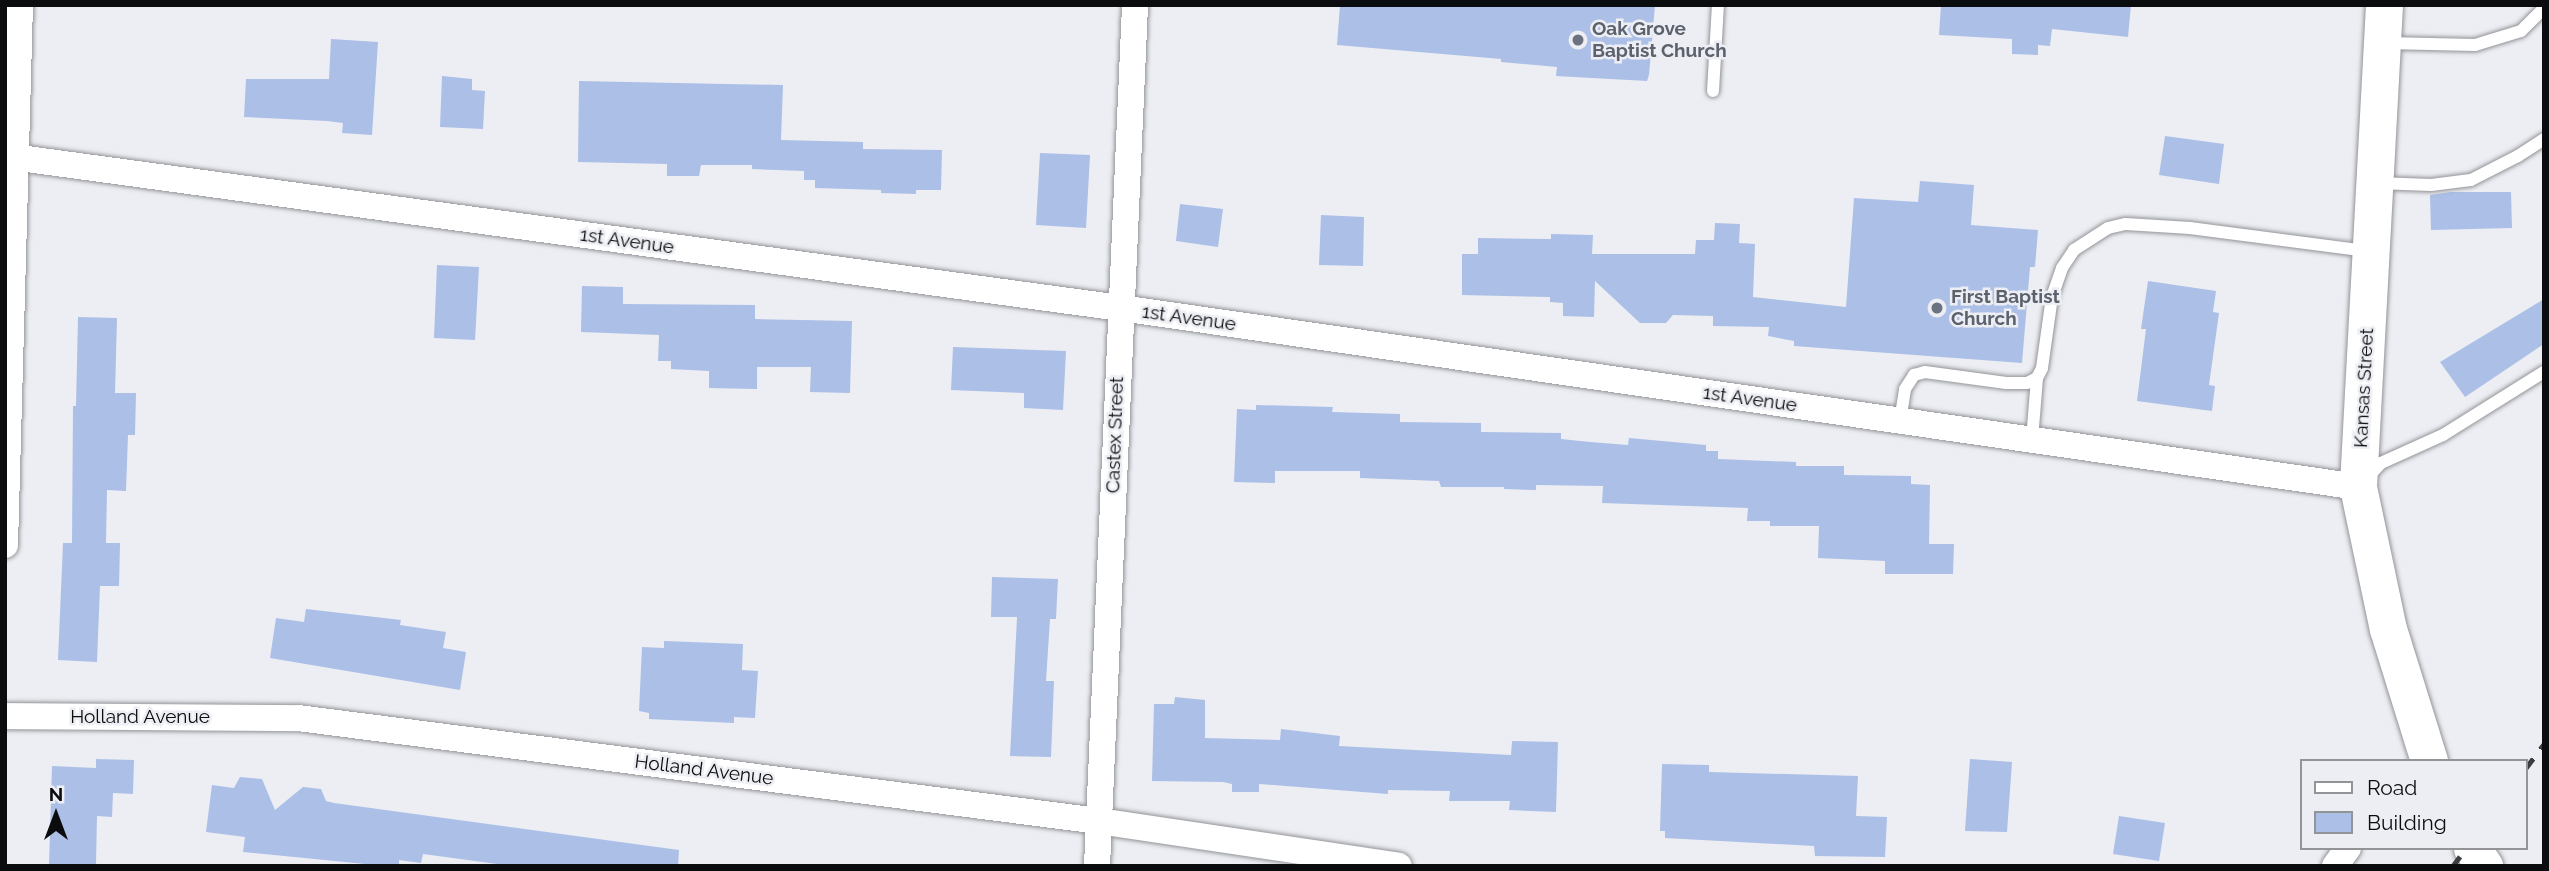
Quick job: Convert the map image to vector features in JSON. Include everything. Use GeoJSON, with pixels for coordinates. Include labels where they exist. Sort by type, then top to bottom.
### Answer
{"type":"FeatureCollection","features":[{"type":"Feature","properties":{"kind":"street"},"geometry":{"type":"LineString","coordinates":[[5,545],[12,157],[20,5]]}},
{"type":"Feature","properties":{"kind":"street","name":"Castex Street"},"geometry":{"type":"LineString","coordinates":[[1097,866],[1135,5]]}},
{"type":"Feature","properties":{"kind":"street","name":"Kansas Street"},"geometry":{"type":"LineString","coordinates":[[2384,5],[2358,487],[2388,629],[2422,757]]}},
{"type":"Feature","properties":{"kind":"street","name":"1st Avenue"},"geometry":{"type":"LineString","coordinates":[[12,157],[1121,308],[2358,487]]}},
{"type":"Feature","properties":{"kind":"street","name":"Holland Avenue"},"geometry":{"type":"LineString","coordinates":[[5,716],[298,718],[1099,821],[1399,866]]}},
{"type":"Feature","properties":{"kind":"street"},"geometry":{"type":"LineString","coordinates":[[2335,866],[2347,850]]}},
{"type":"Feature","properties":{"kind":"street"},"geometry":{"type":"LineString","coordinates":[[2473,850],[2484,866]]}},
{"type":"Feature","properties":{"kind":"lane"},"geometry":{"type":"LineString","coordinates":[[1713,91],[1718,5]]}},
{"type":"Feature","properties":{"kind":"lane"},"geometry":{"type":"LineString","coordinates":[[2382,43],[2475,45],[2521,31],[2544,8]]}},
{"type":"Feature","properties":{"kind":"lane"},"geometry":{"type":"LineString","coordinates":[[2376,183],[2431,184],[2471,180],[2544,139]]}},
{"type":"Feature","properties":{"kind":"lane"},"geometry":{"type":"LineString","coordinates":[[2032,440],[2037,378],[2042,368],[2052,297],[2062,268],[2074,250],[2108,228],[2126,224],[2190,228],[2371,251]]}},
{"type":"Feature","properties":{"kind":"lane"},"geometry":{"type":"LineString","coordinates":[[1899,421],[1905,389],[1914,375],[1925,372],[2006,383],[2026,383],[2037,378]]}},
{"type":"Feature","properties":{"kind":"lane"},"geometry":{"type":"LineString","coordinates":[[2358,487],[2381,463],[2443,435],[2544,372]]}},
{"type":"Feature","properties":{"kind":"building","name":"Oak Grove Baptist Church"},"geometry":{"type":"Polygon","coordinates":[[[1340,5],[1655,5],[1649,75],[1647,81],[1556,76],[1557,67],[1501,62],[1501,59],[1337,45],[1340,5]]]}},
{"type":"Feature","properties":{"kind":"building"},"geometry":{"type":"Polygon","coordinates":[[[1941,5],[2131,5],[2128,37],[2052,29],[2050,46],[2038,45],[2038,55],[2012,54],[2012,39],[1939,35],[1941,5]]]}},
{"type":"Feature","properties":{"kind":"building"},"geometry":{"type":"Polygon","coordinates":[[[331,39],[378,42],[372,135],[342,133],[343,123],[244,117],[246,79],[329,79],[331,39]]]}},
{"type":"Feature","properties":{"kind":"building"},"geometry":{"type":"Polygon","coordinates":[[[442,76],[472,79],[472,90],[485,91],[483,129],[440,127],[442,76]]]}},
{"type":"Feature","properties":{"kind":"building"},"geometry":{"type":"Polygon","coordinates":[[[579,81],[783,85],[781,140],[863,142],[863,149],[942,150],[941,190],[916,190],[916,194],[815,188],[815,180],[804,180],[804,171],[752,169],[752,165],[701,165],[699,176],[667,176],[667,164],[578,162],[579,81]]]}},
{"type":"Feature","properties":{"kind":"building"},"geometry":{"type":"Polygon","coordinates":[[[2165,136],[2224,144],[2219,184],[2159,175],[2165,136]]]}},
{"type":"Feature","properties":{"kind":"building"},"geometry":{"type":"Polygon","coordinates":[[[1040,153],[1090,155],[1086,228],[1036,225],[1040,153]]]}},
{"type":"Feature","properties":{"kind":"building"},"geometry":{"type":"Polygon","coordinates":[[[1920,181],[1974,185],[1971,225],[2038,230],[2035,267],[2030,267],[2022,363],[1794,346],[1794,341],[1768,336],[1769,327],[1713,326],[1713,316],[1673,315],[1666,323],[1640,323],[1595,281],[1594,317],[1563,316],[1563,303],[1550,302],[1550,297],[1462,295],[1462,254],[1478,254],[1478,238],[1551,239],[1551,234],[1593,235],[1592,254],[1695,254],[1696,240],[1714,240],[1715,223],[1740,224],[1739,243],[1755,244],[1753,297],[1846,307],[1854,198],[1918,202],[1920,181]]]}},
{"type":"Feature","properties":{"kind":"building"},"geometry":{"type":"Polygon","coordinates":[[[2451,192],[2511,192],[2512,228],[2431,230],[2430,195],[2451,192]]]}},
{"type":"Feature","properties":{"kind":"building"},"geometry":{"type":"Polygon","coordinates":[[[1180,204],[1223,209],[1218,247],[1176,241],[1180,204]]]}},
{"type":"Feature","properties":{"kind":"building"},"geometry":{"type":"Polygon","coordinates":[[[1321,215],[1364,217],[1363,266],[1319,265],[1321,215]]]}},
{"type":"Feature","properties":{"kind":"building"},"geometry":{"type":"Polygon","coordinates":[[[437,265],[479,267],[475,340],[434,338],[437,265]]]}},
{"type":"Feature","properties":{"kind":"building"},"geometry":{"type":"Polygon","coordinates":[[[2148,281],[2216,291],[2213,312],[2219,313],[2209,385],[2215,386],[2212,411],[2137,401],[2146,329],[2141,329],[2148,281]]]}},
{"type":"Feature","properties":{"kind":"building"},"geometry":{"type":"Polygon","coordinates":[[[582,286],[623,287],[623,304],[755,305],[755,319],[852,321],[850,393],[810,392],[811,367],[757,367],[757,389],[709,388],[709,371],[671,369],[671,361],[658,361],[659,335],[581,332],[582,286]]]}},
{"type":"Feature","properties":{"kind":"building"},"geometry":{"type":"Polygon","coordinates":[[[2544,299],[2544,344],[2465,397],[2440,362],[2544,299]]]}},
{"type":"Feature","properties":{"kind":"building"},"geometry":{"type":"Polygon","coordinates":[[[78,317],[117,318],[115,393],[136,393],[135,435],[128,435],[126,491],[107,490],[106,543],[120,543],[119,586],[100,586],[97,662],[58,660],[63,543],[72,543],[73,406],[76,406],[78,317]]]}},
{"type":"Feature","properties":{"kind":"building"},"geometry":{"type":"Polygon","coordinates":[[[953,347],[1066,351],[1063,410],[1024,408],[1024,393],[951,390],[953,347]]]}},
{"type":"Feature","properties":{"kind":"building"},"geometry":{"type":"Polygon","coordinates":[[[1256,405],[1333,407],[1332,412],[1400,414],[1400,422],[1481,423],[1481,432],[1561,433],[1561,439],[1590,442],[1628,445],[1629,438],[1706,445],[1706,451],[1718,451],[1718,459],[1796,462],[1796,466],[1844,466],[1844,475],[1911,476],[1911,484],[1930,485],[1929,544],[1954,544],[1953,574],[1885,574],[1885,561],[1818,558],[1819,526],[1770,526],[1770,521],[1747,521],[1748,508],[1602,503],[1603,486],[1536,485],[1536,490],[1441,487],[1439,481],[1360,478],[1360,471],[1275,471],[1275,483],[1234,482],[1237,409],[1256,410],[1256,405]]]}},
{"type":"Feature","properties":{"kind":"building"},"geometry":{"type":"Polygon","coordinates":[[[992,577],[1058,579],[1056,619],[1050,619],[1046,681],[1054,681],[1051,757],[1010,756],[1017,617],[991,617],[992,577]]]}},
{"type":"Feature","properties":{"kind":"building"},"geometry":{"type":"Polygon","coordinates":[[[306,609],[401,620],[400,625],[446,632],[443,648],[466,652],[460,690],[270,658],[276,618],[304,622],[306,609]]]}},
{"type":"Feature","properties":{"kind":"building"},"geometry":{"type":"Polygon","coordinates":[[[664,641],[743,644],[742,670],[758,671],[755,718],[734,717],[734,723],[649,719],[649,713],[639,711],[642,647],[664,648],[664,641]]]}},
{"type":"Feature","properties":{"kind":"building"},"geometry":{"type":"Polygon","coordinates":[[[1175,697],[1205,700],[1205,738],[1280,740],[1281,729],[1340,736],[1339,746],[1511,755],[1512,741],[1558,742],[1556,812],[1509,810],[1510,801],[1449,801],[1450,791],[1388,790],[1388,794],[1259,784],[1259,792],[1232,792],[1232,784],[1223,782],[1152,781],[1154,704],[1174,704],[1175,697]]]}},
{"type":"Feature","properties":{"kind":"building"},"geometry":{"type":"Polygon","coordinates":[[[96,759],[134,760],[133,794],[113,793],[112,817],[97,816],[96,864],[49,866],[52,766],[96,768],[96,759]]]}},
{"type":"Feature","properties":{"kind":"building"},"geometry":{"type":"Polygon","coordinates":[[[1970,759],[2012,762],[2007,832],[1965,831],[1970,759]]]}},
{"type":"Feature","properties":{"kind":"building"},"geometry":{"type":"Polygon","coordinates":[[[1662,764],[1709,765],[1709,772],[1858,776],[1856,816],[1887,817],[1885,857],[1815,856],[1814,846],[1665,838],[1665,831],[1660,831],[1662,764]]]}},
{"type":"Feature","properties":{"kind":"building"},"geometry":{"type":"Polygon","coordinates":[[[240,777],[262,779],[275,810],[303,787],[321,789],[326,801],[334,803],[679,850],[678,866],[511,866],[423,854],[421,863],[399,860],[399,866],[385,866],[243,852],[245,837],[206,832],[212,785],[234,788],[240,777]]]}},
{"type":"Feature","properties":{"kind":"building"},"geometry":{"type":"Polygon","coordinates":[[[2119,816],[2165,823],[2159,861],[2113,854],[2119,816]]]}},
{"type":"Feature","properties":{"kind":"railway"},"geometry":{"type":"LineString","coordinates":[[2528,765],[2544,744]]}},
{"type":"Feature","properties":{"kind":"railway"},"geometry":{"type":"LineString","coordinates":[[2453,866],[2465,850]]}},
{"type":"Feature","properties":{"kind":"place","name":"Oak Grove Baptist Church"},"geometry":{"type":"Point","coordinates":[1578,40]}},
{"type":"Feature","properties":{"kind":"place","name":"First Baptist Church"},"geometry":{"type":"Point","coordinates":[1937,308]}}]}
